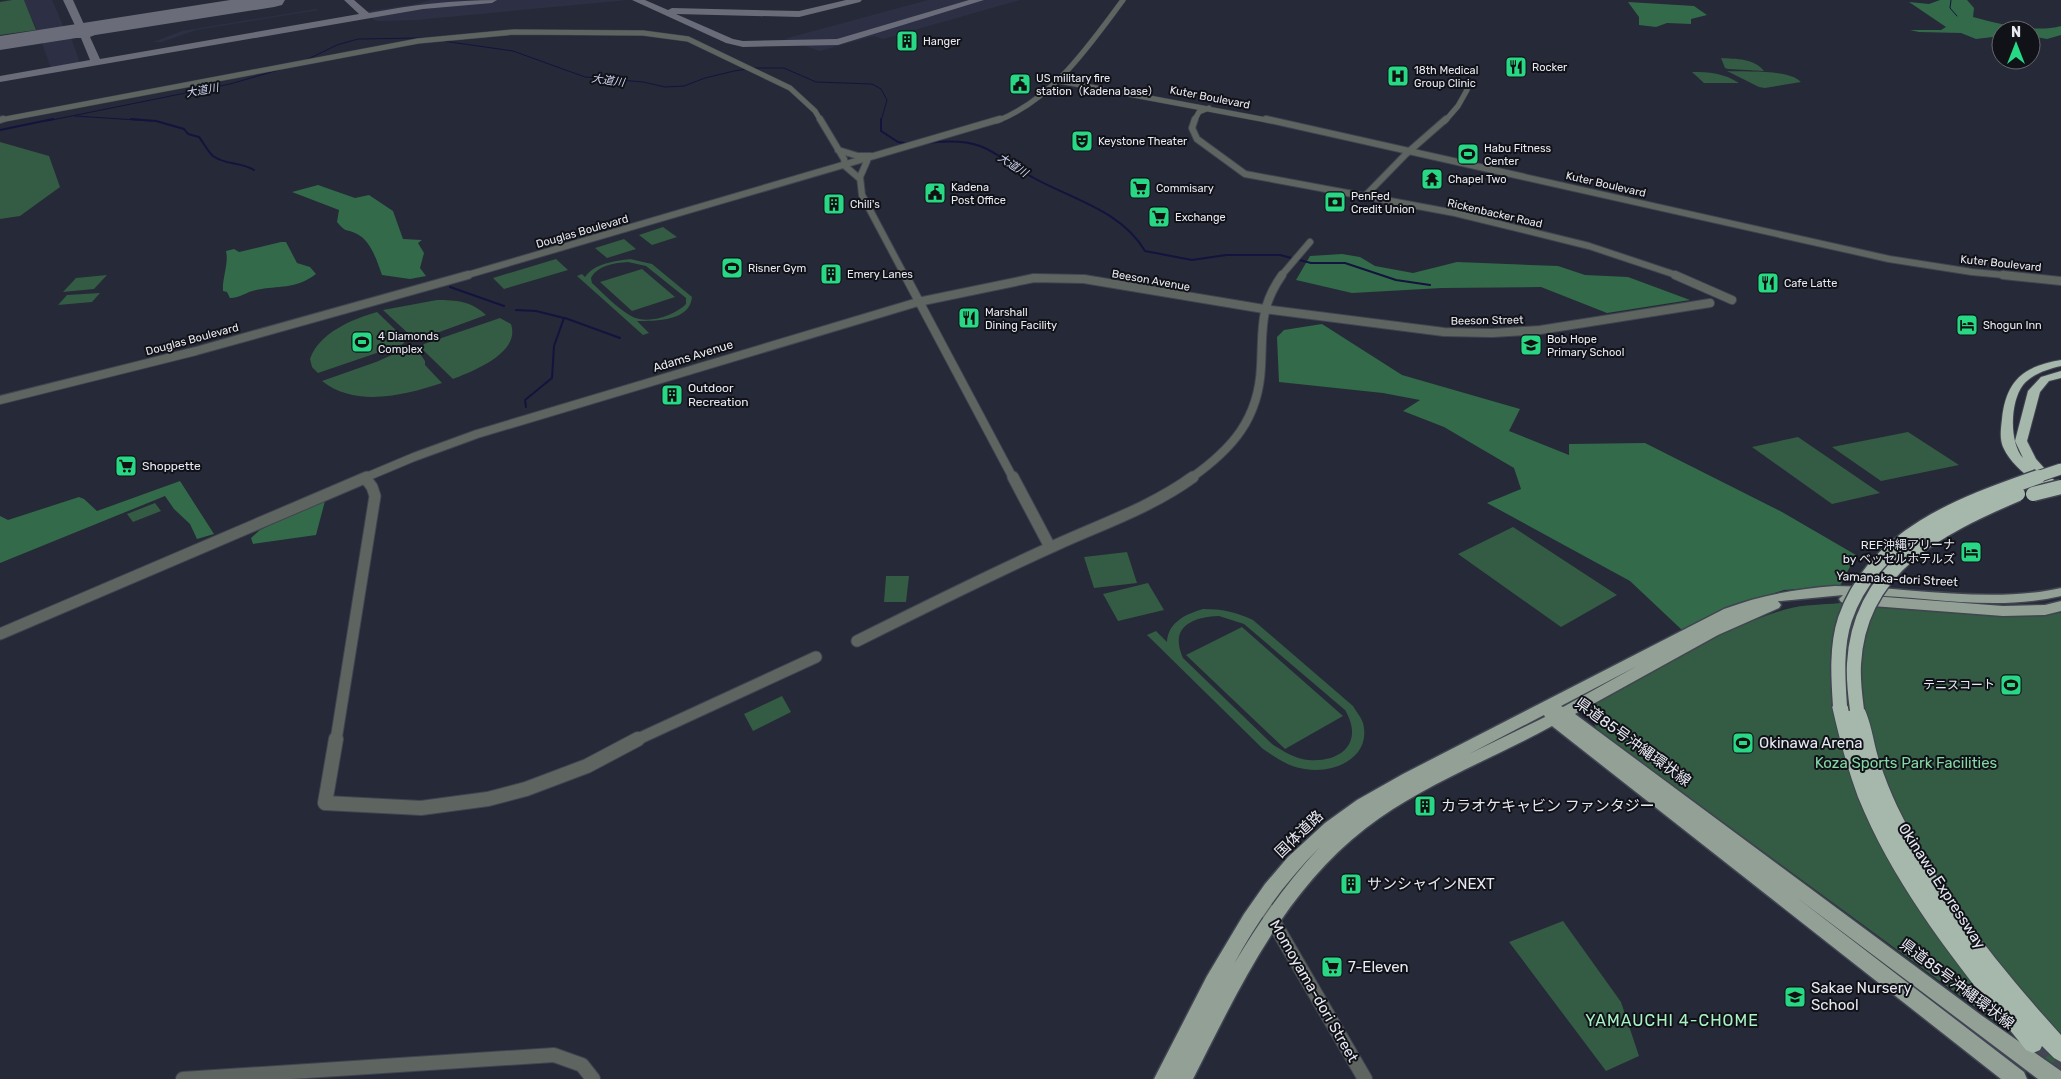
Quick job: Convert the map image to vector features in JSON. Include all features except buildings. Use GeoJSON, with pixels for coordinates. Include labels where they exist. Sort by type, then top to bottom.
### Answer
{"type":"FeatureCollection","features":[{"type":"Feature","properties":{"kind":"highway"},"geometry":{"type":"LineString","coordinates":[[2061,363],[2043,367],[2017,386],[2007,431],[2009,448],[2028,469],[2061,488]]}},
{"type":"Feature","properties":{"kind":"highway"},"geometry":{"type":"LineString","coordinates":[[2029,376],[2061,369]]}},
{"type":"Feature","properties":{"kind":"highway"},"geometry":{"type":"LineString","coordinates":[[2061,374],[2045,379],[2034,392],[2021,441],[2031,461],[2043,472],[2061,480]]}},
{"type":"Feature","properties":{"kind":"highway"},"geometry":{"type":"LineString","coordinates":[[2034,392],[2061,381]]}},
{"type":"Feature","properties":{"kind":"highway"},"geometry":{"type":"LineString","coordinates":[[1978,499],[2008,483],[2061,461]]}},
{"type":"Feature","properties":{"kind":"highway","name":"Okinawa Expressway"},"geometry":{"type":"LineString","coordinates":[[2061,469],[1978,499],[1944,515],[1896,546],[1867,576],[1857,593],[1846,619],[1838,670],[1848,708],[1862,738],[1884,799],[1905,841],[1961,928],[1993,970],[2061,1051]]}},
{"type":"Feature","properties":{"kind":"highway","name":"Okinawa Expressway"},"geometry":{"type":"LineString","coordinates":[[2033,1043],[1975,972],[1944,928],[1887,838],[1866,796],[1853,763],[1845,734],[1861,624],[1872,598],[1893,566],[1908,551],[1966,516],[2023,492],[2061,480]]}},
{"type":"Feature","properties":{"kind":"highway"},"geometry":{"type":"LineString","coordinates":[[1928,538],[2033,494],[2061,488]]}},
{"type":"Feature","properties":{"kind":"main road","name":"Yamanaka-dori Street"},"geometry":{"type":"LineString","coordinates":[[1555,713],[1730,612],[1769,598],[1815,591],[1865,591],[2014,600],[2061,592]]}},
{"type":"Feature","properties":{"kind":"main road","name":"Yamanaka-dori Street"},"geometry":{"type":"LineString","coordinates":[[1555,713],[1740,617],[1775,605],[1812,599],[1840,598],[2003,611],[2045,610],[2061,606]]}},
{"type":"Feature","properties":{"kind":"main road","name":"国体道路"},"geometry":{"type":"LineString","coordinates":[[1164,1079],[1221,970],[1262,902],[1304,852],[1320,837],[1358,808],[1409,778],[1555,713]]}},
{"type":"Feature","properties":{"kind":"main road"},"geometry":{"type":"LineString","coordinates":[[1182,1079],[1272,918],[1294,886],[1326,854],[1360,823],[1443,773],[1555,713],[2017,1079]]}},
{"type":"Feature","properties":{"kind":"main road","name":"県道85号沖縄環状線"},"geometry":{"type":"LineString","coordinates":[[1555,713],[2055,1079]]}},
{"type":"Feature","properties":{"kind":"street","name":"Douglas Boulevard"},"geometry":{"type":"LineString","coordinates":[[0,400],[196,351],[867,161],[985,124],[1014,113],[1043,95],[1058,82],[1124,0]]}},
{"type":"Feature","properties":{"kind":"street"},"geometry":{"type":"LineString","coordinates":[[0,120],[418,41],[514,32],[642,32],[688,39],[780,82],[801,96],[815,111],[844,160],[845,166],[859,178]]}},
{"type":"Feature","properties":{"kind":"street","name":"Kuter Boulevard"},"geometry":{"type":"LineString","coordinates":[[1058,82],[1210,108],[1889,259],[1972,272],[2061,281]]}},
{"type":"Feature","properties":{"kind":"street"},"geometry":{"type":"LineString","coordinates":[[1062,89],[1095,87]]}},
{"type":"Feature","properties":{"kind":"street"},"geometry":{"type":"LineString","coordinates":[[1365,196],[1408,152],[1431,133],[1458,106],[1466,97],[1467,90]]}},
{"type":"Feature","properties":{"kind":"street"},"geometry":{"type":"LineString","coordinates":[[1043,95],[1055,91]]}},
{"type":"Feature","properties":{"kind":"street","name":"Rickenbacker Road"},"geometry":{"type":"LineString","coordinates":[[1209,108],[1199,112],[1195,118],[1192,128],[1197,139],[1245,174],[1454,213],[1598,249],[1678,276],[1732,300]]}},
{"type":"Feature","properties":{"kind":"street"},"geometry":{"type":"LineString","coordinates":[[838,150],[858,156],[891,153]]}},
{"type":"Feature","properties":{"kind":"street"},"geometry":{"type":"LineString","coordinates":[[867,161],[862,167],[859,178],[862,195],[1050,547]]}},
{"type":"Feature","properties":{"kind":"street"},"geometry":{"type":"LineString","coordinates":[[857,641],[1050,547],[1132,511],[1179,487],[1206,468],[1233,443],[1248,421],[1256,404],[1260,388],[1264,310],[1285,270],[1310,242]]}},
{"type":"Feature","properties":{"kind":"street","name":"Adams Avenue"},"geometry":{"type":"LineString","coordinates":[[0,634],[414,457],[477,434],[918,302],[1034,278]]}},
{"type":"Feature","properties":{"kind":"street","name":"Beeson Avenue"},"geometry":{"type":"LineString","coordinates":[[1034,278],[1084,279],[1264,310]]}},
{"type":"Feature","properties":{"kind":"street","name":"Beeson Street"},"geometry":{"type":"LineString","coordinates":[[1264,310],[1412,330],[1492,333],[1576,326],[1710,303]]}},
{"type":"Feature","properties":{"kind":"street"},"geometry":{"type":"LineString","coordinates":[[366,479],[372,487],[375,496],[325,803],[421,808],[488,799],[526,789],[587,766],[647,734],[816,657]]}},
{"type":"Feature","properties":{"kind":"street","name":"Momoyama-dori Street"},"geometry":{"type":"LineString","coordinates":[[1262,902],[1365,1079]]}},
{"type":"Feature","properties":{"kind":"street"},"geometry":{"type":"LineString","coordinates":[[183,1079],[554,1055],[572,1059],[585,1066],[593,1079]]}},
{"type":"Feature","properties":{"kind":"shaded area"},"geometry":{"type":"Polygon","coordinates":[[[24,0],[52,0],[65,30],[31,35],[38,33],[24,0]]]}},
{"type":"Feature","properties":{"kind":"shaded area"},"geometry":{"type":"Polygon","coordinates":[[[431,0],[628,0],[416,20],[376,21],[363,12],[431,0]]]}},
{"type":"Feature","properties":{"kind":"shaded area"},"geometry":{"type":"Polygon","coordinates":[[[928,0],[1020,0],[883,39],[874,36],[820,51],[784,39],[928,0]]]}},
{"type":"Feature","properties":{"kind":"shaded area"},"geometry":{"type":"Polygon","coordinates":[[[319,10],[196,30],[162,42],[153,42],[182,31],[319,10]]]}},
{"type":"Feature","properties":{"kind":"shaded area"},"geometry":{"type":"Polygon","coordinates":[[[70,35],[80,63],[51,68],[41,40],[70,35]]]}},
{"type":"Feature","properties":{"kind":"green space"},"geometry":{"type":"Polygon","coordinates":[[[24,0],[36,30],[0,35],[0,2],[24,0]]]}},
{"type":"Feature","properties":{"kind":"green space"},"geometry":{"type":"Polygon","coordinates":[[[1940,0],[1967,0],[1974,8],[1973,17],[1991,21],[1991,37],[1976,39],[1961,33],[1910,30],[1941,30],[1946,27],[1909,2],[1929,4],[1940,0]]]}},
{"type":"Feature","properties":{"kind":"green space"},"geometry":{"type":"Polygon","coordinates":[[[1628,2],[1694,6],[1707,15],[1691,19],[1691,24],[1667,23],[1656,27],[1639,25],[1639,17],[1628,2]]]}},
{"type":"Feature","properties":{"kind":"green space"},"geometry":{"type":"Polygon","coordinates":[[[2061,26],[2061,35],[2047,39],[2041,38],[2041,29],[2061,26]]]}},
{"type":"Feature","properties":{"kind":"green space"},"geometry":{"type":"Polygon","coordinates":[[[1721,58],[1750,61],[1764,71],[1728,69],[1725,68],[1721,58]]]}},
{"type":"Feature","properties":{"kind":"green space"},"geometry":{"type":"Polygon","coordinates":[[[1727,71],[1777,73],[1795,78],[1801,82],[1765,88],[1759,87],[1727,71]]]}},
{"type":"Feature","properties":{"kind":"green space"},"geometry":{"type":"Polygon","coordinates":[[[1692,72],[1716,74],[1728,77],[1739,83],[1704,83],[1692,72]]]}},
{"type":"Feature","properties":{"kind":"green space"},"geometry":{"type":"Polygon","coordinates":[[[0,142],[49,156],[60,187],[20,216],[0,219],[0,142]]]}},
{"type":"Feature","properties":{"kind":"green space"},"geometry":{"type":"Polygon","coordinates":[[[318,185],[355,198],[369,195],[393,211],[403,239],[422,240],[418,243],[424,253],[420,268],[426,276],[410,279],[382,275],[373,252],[366,241],[357,234],[340,226],[337,222],[339,210],[292,192],[318,185]]]}},
{"type":"Feature","properties":{"kind":"green space"},"geometry":{"type":"Polygon","coordinates":[[[663,227],[677,237],[652,245],[639,235],[663,227]]]}},
{"type":"Feature","properties":{"kind":"green space"},"geometry":{"type":"Polygon","coordinates":[[[624,239],[636,249],[607,258],[595,248],[624,239]]]}},
{"type":"Feature","properties":{"kind":"green space"},"geometry":{"type":"Polygon","coordinates":[[[286,242],[297,263],[310,267],[316,274],[301,283],[256,290],[234,298],[230,298],[227,292],[223,291],[227,260],[226,251],[234,249],[239,252],[286,242]]]}},
{"type":"Feature","properties":{"kind":"green space"},"geometry":{"type":"Polygon","coordinates":[[[1342,254],[1360,257],[1375,266],[1413,273],[1457,262],[1558,266],[1585,275],[1628,277],[1690,300],[1607,313],[1541,287],[1442,288],[1352,293],[1296,280],[1310,256],[1342,254]]]}},
{"type":"Feature","properties":{"kind":"green space"},"geometry":{"type":"Polygon","coordinates":[[[556,259],[568,270],[504,289],[493,278],[556,259]]]}},
{"type":"Feature","properties":{"kind":"green space"},"geometry":{"type":"Polygon","coordinates":[[[630,259],[652,264],[692,297],[690,305],[679,315],[662,320],[637,321],[649,333],[643,335],[577,276],[582,274],[585,277],[589,272],[600,266],[630,259]],[[628,262],[602,267],[591,278],[592,283],[621,309],[637,319],[660,318],[675,312],[686,304],[686,298],[646,266],[628,262]]]}},
{"type":"Feature","properties":{"kind":"green space"},"geometry":{"type":"Polygon","coordinates":[[[642,269],[675,297],[632,311],[600,282],[642,269]]]}},
{"type":"Feature","properties":{"kind":"green space"},"geometry":{"type":"Polygon","coordinates":[[[107,275],[94,289],[63,292],[76,278],[107,275]]]}},
{"type":"Feature","properties":{"kind":"green space"},"geometry":{"type":"Polygon","coordinates":[[[100,293],[92,302],[58,305],[67,295],[100,293]]]}},
{"type":"Feature","properties":{"kind":"green space"},"geometry":{"type":"Polygon","coordinates":[[[437,300],[463,302],[475,307],[486,315],[423,338],[412,337],[383,310],[437,300]]]}},
{"type":"Feature","properties":{"kind":"green space","name":"4 Diamonds Complex"},"geometry":{"type":"Polygon","coordinates":[[[377,312],[406,340],[403,344],[318,373],[312,367],[310,359],[314,350],[329,335],[347,323],[377,312]]]}},
{"type":"Feature","properties":{"kind":"green space"},"geometry":{"type":"Polygon","coordinates":[[[500,318],[511,324],[512,334],[509,344],[502,352],[483,366],[453,379],[421,348],[424,344],[500,318]]]}},
{"type":"Feature","properties":{"kind":"green space"},"geometry":{"type":"Polygon","coordinates":[[[1322,324],[1402,375],[1520,409],[1509,431],[1569,455],[1569,444],[1645,443],[1782,512],[1856,555],[1840,586],[1784,590],[1728,608],[1682,630],[1630,581],[1487,503],[1521,489],[1514,468],[1444,427],[1403,411],[1420,400],[1383,393],[1279,382],[1277,337],[1284,330],[1322,324]]]}},
{"type":"Feature","properties":{"kind":"green space"},"geometry":{"type":"Polygon","coordinates":[[[416,348],[425,361],[425,365],[442,383],[397,395],[365,397],[335,389],[322,381],[376,362],[403,350],[416,348]]]}},
{"type":"Feature","properties":{"kind":"green space"},"geometry":{"type":"Polygon","coordinates":[[[1908,432],[1959,465],[1881,481],[1832,447],[1908,432]]]}},
{"type":"Feature","properties":{"kind":"green space"},"geometry":{"type":"Polygon","coordinates":[[[1798,437],[1880,493],[1832,504],[1752,447],[1798,437]]]}},
{"type":"Feature","properties":{"kind":"green space"},"geometry":{"type":"Polygon","coordinates":[[[180,481],[214,534],[197,539],[190,524],[174,509],[165,496],[0,563],[0,516],[8,520],[79,497],[97,511],[180,481]]]}},
{"type":"Feature","properties":{"kind":"green space"},"geometry":{"type":"Polygon","coordinates":[[[325,501],[316,535],[253,544],[251,538],[260,530],[317,502],[325,501]]]}},
{"type":"Feature","properties":{"kind":"green space"},"geometry":{"type":"Polygon","coordinates":[[[155,503],[161,511],[133,522],[127,514],[155,503]]]}},
{"type":"Feature","properties":{"kind":"green space"},"geometry":{"type":"Polygon","coordinates":[[[1513,527],[1617,595],[1561,627],[1458,554],[1513,527]]]}},
{"type":"Feature","properties":{"kind":"green space"},"geometry":{"type":"Polygon","coordinates":[[[1127,552],[1137,583],[1094,588],[1084,557],[1127,552]]]}},
{"type":"Feature","properties":{"kind":"green space"},"geometry":{"type":"Polygon","coordinates":[[[886,576],[909,576],[906,602],[884,602],[886,576]]]}},
{"type":"Feature","properties":{"kind":"green space"},"geometry":{"type":"Polygon","coordinates":[[[1148,583],[1164,610],[1118,621],[1103,594],[1148,583]]]}},
{"type":"Feature","properties":{"kind":"green space","name":"Koza Sports Park Facilities"},"geometry":{"type":"Polygon","coordinates":[[[1840,603],[2007,614],[2061,613],[2061,1070],[1596,729],[1589,705],[1711,639],[1736,627],[1793,607],[1840,603]]]}},
{"type":"Feature","properties":{"kind":"green space"},"geometry":{"type":"Polygon","coordinates":[[[1203,609],[1223,610],[1253,620],[1353,706],[1363,723],[1364,735],[1362,746],[1356,754],[1338,766],[1316,770],[1288,764],[1263,749],[1147,635],[1156,631],[1167,642],[1168,635],[1174,624],[1184,616],[1203,609]],[[1219,616],[1192,622],[1181,631],[1179,638],[1179,647],[1183,658],[1272,744],[1280,749],[1308,760],[1331,758],[1340,754],[1351,741],[1350,721],[1345,710],[1244,624],[1219,616]]]}},
{"type":"Feature","properties":{"kind":"green space"},"geometry":{"type":"Polygon","coordinates":[[[1242,627],[1343,716],[1285,749],[1186,655],[1242,627]]]}},
{"type":"Feature","properties":{"kind":"green space"},"geometry":{"type":"Polygon","coordinates":[[[782,696],[791,712],[753,731],[744,714],[782,696]]]}},
{"type":"Feature","properties":{"kind":"green space"},"geometry":{"type":"Polygon","coordinates":[[[1563,921],[1621,1002],[1639,1056],[1606,1071],[1509,942],[1563,921]]]}},
{"type":"Feature","properties":{"kind":"waterway"},"geometry":{"type":"LineString","coordinates":[[1951,0],[1950,8],[1957,16]]}},
{"type":"Feature","properties":{"kind":"waterway","name":"大道川"},"geometry":{"type":"LineString","coordinates":[[306,60],[337,45],[358,39],[423,38]]}},
{"type":"Feature","properties":{"kind":"waterway","name":"大道川"},"geometry":{"type":"LineString","coordinates":[[443,41],[513,51],[585,77],[643,82],[665,87],[684,86],[705,78],[754,68],[784,68],[816,82],[872,84],[881,89],[887,100],[881,121]]}},
{"type":"Feature","properties":{"kind":"waterway","name":"大道川"},"geometry":{"type":"LineString","coordinates":[[47,121],[230,84],[282,69]]}},
{"type":"Feature","properties":{"kind":"waterway"},"geometry":{"type":"LineString","coordinates":[[75,116],[151,121]]}},
{"type":"Feature","properties":{"kind":"waterway","name":"大道川"},"geometry":{"type":"LineString","coordinates":[[0,130],[53,119]]}},
{"type":"Feature","properties":{"kind":"waterway"},"geometry":{"type":"LineString","coordinates":[[131,119],[156,121],[184,129],[188,134],[199,137],[211,154],[218,159],[254,170]]}},
{"type":"Feature","properties":{"kind":"waterway","name":"大道川"},"geometry":{"type":"LineString","coordinates":[[881,121],[881,131],[898,142],[909,144]]}},
{"type":"Feature","properties":{"kind":"waterway"},"geometry":{"type":"LineString","coordinates":[[927,143],[960,142],[974,144],[987,149],[1032,177],[1109,215],[1123,225],[1145,251],[1192,260],[1226,255],[1280,255],[1311,263],[1345,263],[1396,280],[1430,285]]}},
{"type":"Feature","properties":{"kind":"waterway"},"geometry":{"type":"LineString","coordinates":[[450,287],[504,306]]}},
{"type":"Feature","properties":{"kind":"waterway"},"geometry":{"type":"LineString","coordinates":[[516,310],[536,311],[564,318],[554,346],[552,378],[525,400],[526,407]]}},
{"type":"Feature","properties":{"kind":"waterway"},"geometry":{"type":"LineString","coordinates":[[565,318],[620,338]]}},
{"type":"Feature","properties":{"kind":"taxiway"},"geometry":{"type":"LineString","coordinates":[[68,0],[85,36]]}},
{"type":"Feature","properties":{"kind":"taxiway"},"geometry":{"type":"LineString","coordinates":[[349,0],[367,16]]}},
{"type":"Feature","properties":{"kind":"taxiway"},"geometry":{"type":"LineString","coordinates":[[367,16],[423,6],[492,0]]}},
{"type":"Feature","properties":{"kind":"taxiway"},"geometry":{"type":"LineString","coordinates":[[637,0],[730,41],[743,44],[838,42],[979,0]]}},
{"type":"Feature","properties":{"kind":"taxiway"},"geometry":{"type":"LineString","coordinates":[[672,11],[799,14],[857,0]]}},
{"type":"Feature","properties":{"kind":"taxiway"},"geometry":{"type":"LineString","coordinates":[[97,62],[367,16]]}},
{"type":"Feature","properties":{"kind":"taxiway"},"geometry":{"type":"LineString","coordinates":[[85,36],[93,31],[110,26]]}},
{"type":"Feature","properties":{"kind":"taxiway"},"geometry":{"type":"LineString","coordinates":[[53,35],[74,34],[85,36]]}},
{"type":"Feature","properties":{"kind":"taxiway"},"geometry":{"type":"LineString","coordinates":[[85,36],[97,62]]}},
{"type":"Feature","properties":{"kind":"taxiway"},"geometry":{"type":"LineString","coordinates":[[0,79],[97,62]]}},
{"type":"Feature","properties":{"kind":"runway"},"geometry":{"type":"LineString","coordinates":[[0,43],[274,0]]}},
{"type":"Feature","properties":{"kind":"tunnel"},"geometry":{"type":"LineString","coordinates":[[2033,1043],[2061,1075]]}},
{"type":"Feature","properties":{"kind":"place","name":"Hanger"},"geometry":{"type":"Point","coordinates":[907,41]}},
{"type":"Feature","properties":{"kind":"place","name":"Rocker"},"geometry":{"type":"Point","coordinates":[1516,67]}},
{"type":"Feature","properties":{"kind":"place","name":"18th Medical Group Clinic"},"geometry":{"type":"Point","coordinates":[1398,76]}},
{"type":"Feature","properties":{"kind":"place","name":"US military fire station（Kadena base）"},"geometry":{"type":"Point","coordinates":[1020,84]}},
{"type":"Feature","properties":{"kind":"place","name":"Keystone Theater"},"geometry":{"type":"Point","coordinates":[1082,141]}},
{"type":"Feature","properties":{"kind":"place","name":"Habu Fitness Center"},"geometry":{"type":"Point","coordinates":[1468,154]}},
{"type":"Feature","properties":{"kind":"place","name":"Chapel Two"},"geometry":{"type":"Point","coordinates":[1432,179]}},
{"type":"Feature","properties":{"kind":"place","name":"Commisary"},"geometry":{"type":"Point","coordinates":[1140,188]}},
{"type":"Feature","properties":{"kind":"place","name":"Kadena Post Office"},"geometry":{"type":"Point","coordinates":[935,193]}},
{"type":"Feature","properties":{"kind":"place","name":"PenFed Credit Union"},"geometry":{"type":"Point","coordinates":[1335,202]}},
{"type":"Feature","properties":{"kind":"place","name":"Chili's"},"geometry":{"type":"Point","coordinates":[834,204]}},
{"type":"Feature","properties":{"kind":"place","name":"Exchange"},"geometry":{"type":"Point","coordinates":[1159,217]}},
{"type":"Feature","properties":{"kind":"place","name":"Risner Gym"},"geometry":{"type":"Point","coordinates":[732,268]}},
{"type":"Feature","properties":{"kind":"place","name":"Emery Lanes"},"geometry":{"type":"Point","coordinates":[831,274]}},
{"type":"Feature","properties":{"kind":"place","name":"Cafe Latte"},"geometry":{"type":"Point","coordinates":[1768,283]}},
{"type":"Feature","properties":{"kind":"place","name":"Marshall Dining Facility"},"geometry":{"type":"Point","coordinates":[969,318]}},
{"type":"Feature","properties":{"kind":"place","name":"Shogun Inn"},"geometry":{"type":"Point","coordinates":[1967,325]}},
{"type":"Feature","properties":{"kind":"place","name":"4 Diamonds Complex"},"geometry":{"type":"Point","coordinates":[362,342]}},
{"type":"Feature","properties":{"kind":"place","name":"Bob Hope Primary School"},"geometry":{"type":"Point","coordinates":[1531,345]}},
{"type":"Feature","properties":{"kind":"place","name":"Outdoor Recreation"},"geometry":{"type":"Point","coordinates":[672,395]}},
{"type":"Feature","properties":{"kind":"place","name":"Shoppette"},"geometry":{"type":"Point","coordinates":[126,466]}},
{"type":"Feature","properties":{"kind":"place","name":"REF沖縄アリーナ by ベッセルホテルズ"},"geometry":{"type":"Point","coordinates":[1971,552]}},
{"type":"Feature","properties":{"kind":"place","name":"テニスコート"},"geometry":{"type":"Point","coordinates":[2011,685]}},
{"type":"Feature","properties":{"kind":"place","name":"Okinawa Arena"},"geometry":{"type":"Point","coordinates":[1743,743]}},
{"type":"Feature","properties":{"kind":"place","name":"カラオケキャビン ファンタジー"},"geometry":{"type":"Point","coordinates":[1425,806]}},
{"type":"Feature","properties":{"kind":"place","name":"サンシャインNEXT"},"geometry":{"type":"Point","coordinates":[1351,884]}},
{"type":"Feature","properties":{"kind":"place","name":"7-Eleven"},"geometry":{"type":"Point","coordinates":[1332,967]}},
{"type":"Feature","properties":{"kind":"place","name":"Sakae Nursery School"},"geometry":{"type":"Point","coordinates":[1795,997]}},
{"type":"Feature","properties":{"kind":"district","name":"YAMAUCHI 4-CHOME"},"geometry":{"type":"Point","coordinates":[1672,1020]}}]}
